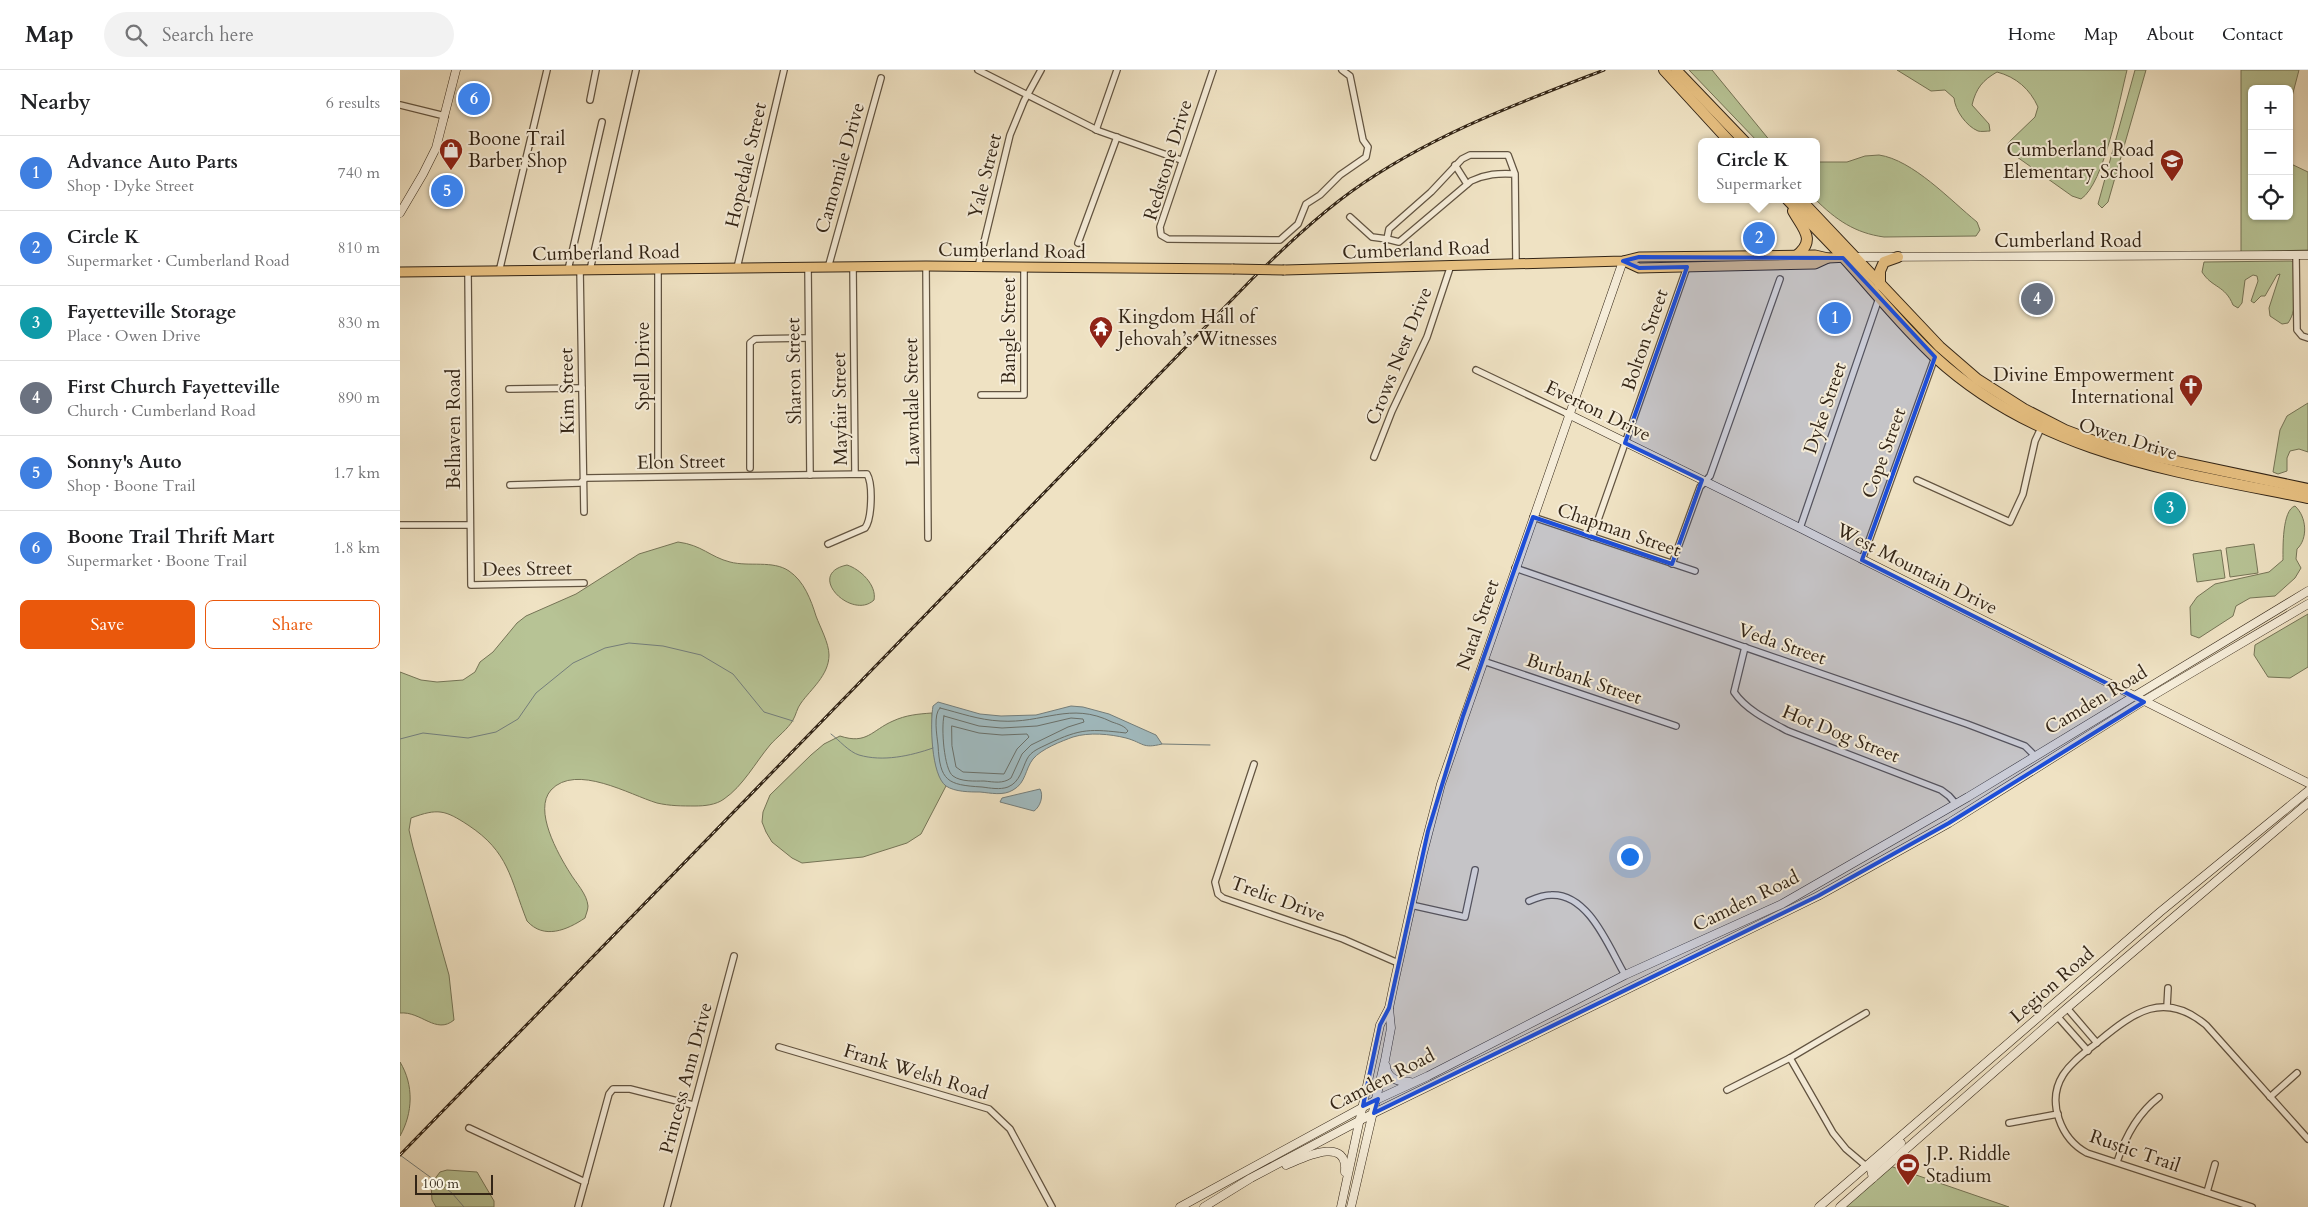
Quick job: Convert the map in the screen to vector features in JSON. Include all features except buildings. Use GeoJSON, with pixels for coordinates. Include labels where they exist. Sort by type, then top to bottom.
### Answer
{"type":"FeatureCollection","features":[{"type":"Feature","properties":{"kind":"highway"},"geometry":{"type":"LineString","coordinates":[[1664,70],[1726,138]]}},
{"type":"Feature","properties":{"kind":"highway"},"geometry":{"type":"LineString","coordinates":[[1676,70],[1741,138]]}},
{"type":"Feature","properties":{"kind":"highway"},"geometry":{"type":"LineString","coordinates":[[1789,203],[1806,231],[1808,241],[1805,249],[1796,256]]}},
{"type":"Feature","properties":{"kind":"highway","name":"Owen Drive"},"geometry":{"type":"LineString","coordinates":[[1791,203],[1935,357],[1985,396],[2041,428],[2100,452],[2114,452],[2154,462],[2227,472],[2308,490]]}},
{"type":"Feature","properties":{"kind":"highway","name":"Owen Drive"},"geometry":{"type":"LineString","coordinates":[[1804,203],[1940,347],[1977,379],[1997,393],[2065,430],[2110,447],[2160,463],[2308,498]]}},
{"type":"Feature","properties":{"kind":"highway"},"geometry":{"type":"LineString","coordinates":[[1880,284],[1880,271],[1884,262],[1898,257]]}},
{"type":"Feature","properties":{"kind":"main road"},"geometry":{"type":"LineString","coordinates":[[400,213],[430,161],[445,116],[456,70]]}},
{"type":"Feature","properties":{"kind":"main road","name":"Cumberland Road"},"geometry":{"type":"LineString","coordinates":[[400,272],[926,266],[1284,270],[1623,261],[1639,257],[1796,256],[1844,258],[2308,255]]}},
{"type":"Feature","properties":{"kind":"main road","name":"Cumberland Road"},"geometry":{"type":"LineString","coordinates":[[1623,261],[1639,268],[1815,264],[1828,258]]}},
{"type":"Feature","properties":{"kind":"main road","name":"Natal Street"},"geometry":{"type":"LineString","coordinates":[[1344,1192],[1380,1026],[1389,1008],[1411,905],[1441,784],[1568,414],[1623,261]]}},
{"type":"Feature","properties":{"kind":"main road","name":"Everton Drive"},"geometry":{"type":"LineString","coordinates":[[1568,414],[1705,482]]}},
{"type":"Feature","properties":{"kind":"main road","name":"West Mountain Drive"},"geometry":{"type":"LineString","coordinates":[[1705,482],[2308,784]]}},
{"type":"Feature","properties":{"kind":"main road","name":"Camden Road"},"geometry":{"type":"LineString","coordinates":[[1180,1207],[1363,1106],[1415,1082],[1625,976],[1782,904],[1956,804],[2308,591]]}},
{"type":"Feature","properties":{"kind":"main road","name":"Camden Road"},"geometry":{"type":"LineString","coordinates":[[1204,1207],[1251,1178],[1360,1120],[1818,896],[1949,823],[2144,702],[2308,604]]}},
{"type":"Feature","properties":{"kind":"main road","name":"Legion Road"},"geometry":{"type":"LineString","coordinates":[[1819,1207],[2047,1012],[2160,912],[2308,791]]}},
{"type":"Feature","properties":{"kind":"main road","name":"Legion Road"},"geometry":{"type":"LineString","coordinates":[[1840,1207],[2057,1016],[2308,803]]}},
{"type":"Feature","properties":{"kind":"main road"},"geometry":{"type":"LineString","coordinates":[[2057,1016],[2058,1008],[2095,974],[2097,968]]}},
{"type":"Feature","properties":{"kind":"main road","name":"Natal Street"},"geometry":{"type":"LineString","coordinates":[[1351,1207],[1378,1099],[1391,1028],[1389,1008]]}},
{"type":"Feature","properties":{"kind":"main road"},"geometry":{"type":"LineString","coordinates":[[1978,1086],[1982,1078],[2047,1017],[2047,1012]]}},
{"type":"Feature","properties":{"kind":"main road"},"geometry":{"type":"LineString","coordinates":[[1385,1060],[1386,1071],[1390,1077],[1397,1081],[1415,1082]]}},
{"type":"Feature","properties":{"kind":"main road"},"geometry":{"type":"LineString","coordinates":[[1873,1178],[1871,1170],[1927,1120],[1932,1110]]}},
{"type":"Feature","properties":{"kind":"main road"},"geometry":{"type":"LineString","coordinates":[[1251,1178],[1326,1150],[1340,1155],[1344,1160],[1344,1192],[1341,1207]]}},
{"type":"Feature","properties":{"kind":"street"},"geometry":{"type":"LineString","coordinates":[[499,272],[547,70]]}},
{"type":"Feature","properties":{"kind":"street"},"geometry":{"type":"LineString","coordinates":[[590,100],[596,70]]}},
{"type":"Feature","properties":{"kind":"street"},"geometry":{"type":"LineString","coordinates":[[590,270],[636,70]]}},
{"type":"Feature","properties":{"kind":"street","name":"Hopedale Street"},"geometry":{"type":"LineString","coordinates":[[737,268],[784,70]]}},
{"type":"Feature","properties":{"kind":"street"},"geometry":{"type":"LineString","coordinates":[[978,70],[1096,130],[1181,160]]}},
{"type":"Feature","properties":{"kind":"street","name":"Yale Street"},"geometry":{"type":"LineString","coordinates":[[978,267],[1010,135],[1041,70]]}},
{"type":"Feature","properties":{"kind":"street"},"geometry":{"type":"LineString","coordinates":[[1096,130],[1117,70]]}},
{"type":"Feature","properties":{"kind":"street","name":"Redstone Drive"},"geometry":{"type":"LineString","coordinates":[[1213,70],[1181,160],[1160,227],[1161,235],[1168,239],[1184,241],[1280,240],[1298,224],[1306,204],[1320,195],[1340,176],[1366,157],[1368,147],[1363,140],[1350,76],[1342,70]]}},
{"type":"Feature","properties":{"kind":"street","name":"Camomile Drive"},"geometry":{"type":"LineString","coordinates":[[828,268],[836,231],[849,196],[881,78]]}},
{"type":"Feature","properties":{"kind":"street"},"geometry":{"type":"LineString","coordinates":[[400,105],[445,116]]}},
{"type":"Feature","properties":{"kind":"street"},"geometry":{"type":"LineString","coordinates":[[568,270],[602,122]]}},
{"type":"Feature","properties":{"kind":"street"},"geometry":{"type":"LineString","coordinates":[[1078,243],[1117,138]]}},
{"type":"Feature","properties":{"kind":"street"},"geometry":{"type":"LineString","coordinates":[[1386,239],[1389,229],[1431,192],[1455,165],[1470,155],[1508,155],[1515,174],[1516,263]]}},
{"type":"Feature","properties":{"kind":"street"},"geometry":{"type":"LineString","coordinates":[[1455,165],[1467,184]]}},
{"type":"Feature","properties":{"kind":"street"},"geometry":{"type":"LineString","coordinates":[[1350,216],[1372,237],[1399,242],[1467,184],[1484,175],[1499,173],[1515,174]]}},
{"type":"Feature","properties":{"kind":"street"},"geometry":{"type":"LineString","coordinates":[[2296,255],[2297,330],[2302,336],[2308,338]]}},
{"type":"Feature","properties":{"kind":"street","name":"Crows Nest Drive"},"geometry":{"type":"LineString","coordinates":[[1374,457],[1392,411],[1426,337],[1452,265]]}},
{"type":"Feature","properties":{"kind":"street","name":"Lawndale Street"},"geometry":{"type":"LineString","coordinates":[[926,266],[928,538]]}},
{"type":"Feature","properties":{"kind":"street","name":"Mayfair Street"},"geometry":{"type":"LineString","coordinates":[[828,544],[865,528],[870,520],[869,477],[867,474],[855,474],[853,267]]}},
{"type":"Feature","properties":{"kind":"street","name":"Bangle Street"},"geometry":{"type":"LineString","coordinates":[[981,395],[1024,395],[1024,267]]}},
{"type":"Feature","properties":{"kind":"street","name":"Bolton Street"},"geometry":{"type":"LineString","coordinates":[[1592,537],[1687,267]]}},
{"type":"Feature","properties":{"kind":"street","name":"Spell Drive"},"geometry":{"type":"LineString","coordinates":[[658,268],[658,464]]}},
{"type":"Feature","properties":{"kind":"street","name":"Sharon Street"},"geometry":{"type":"LineString","coordinates":[[808,268],[810,475]]}},
{"type":"Feature","properties":{"kind":"street","name":"Kim Street"},"geometry":{"type":"LineString","coordinates":[[580,270],[584,512]]}},
{"type":"Feature","properties":{"kind":"street","name":"Belhaven Road"},"geometry":{"type":"LineString","coordinates":[[468,272],[470,585]]}},
{"type":"Feature","properties":{"kind":"street"},"geometry":{"type":"LineString","coordinates":[[1672,564],[1700,487],[1710,476],[1780,279]]}},
{"type":"Feature","properties":{"kind":"street","name":"Dyke Street"},"geometry":{"type":"LineString","coordinates":[[1800,528],[1879,298]]}},
{"type":"Feature","properties":{"kind":"street"},"geometry":{"type":"LineString","coordinates":[[750,468],[750,343],[755,339],[808,338]]}},
{"type":"Feature","properties":{"kind":"street","name":"Cope Street"},"geometry":{"type":"LineString","coordinates":[[1862,560],[1935,357]]}},
{"type":"Feature","properties":{"kind":"street","name":"Everton Drive"},"geometry":{"type":"LineString","coordinates":[[1476,370],[1568,414]]}},
{"type":"Feature","properties":{"kind":"street"},"geometry":{"type":"LineString","coordinates":[[508,390],[582,388]]}},
{"type":"Feature","properties":{"kind":"street"},"geometry":{"type":"LineString","coordinates":[[1917,480],[2010,522],[2023,494],[2035,441],[2041,428]]}},
{"type":"Feature","properties":{"kind":"street","name":"Elon Street"},"geometry":{"type":"LineString","coordinates":[[510,484],[580,483],[586,478],[855,474]]}},
{"type":"Feature","properties":{"kind":"street","name":"Chapman Street"},"geometry":{"type":"LineString","coordinates":[[1533,517],[1695,571]]}},
{"type":"Feature","properties":{"kind":"street"},"geometry":{"type":"LineString","coordinates":[[400,525],[470,525]]}},
{"type":"Feature","properties":{"kind":"street","name":"Veda Street"},"geometry":{"type":"LineString","coordinates":[[1515,568],[2020,744],[2029,748],[2035,756]]}},
{"type":"Feature","properties":{"kind":"street","name":"Dees Street"},"geometry":{"type":"LineString","coordinates":[[470,585],[584,583]]}},
{"type":"Feature","properties":{"kind":"street","name":"Hot Dog Street"},"geometry":{"type":"LineString","coordinates":[[1745,647],[1734,692],[1740,701],[1766,720],[1788,731],[1941,790],[1956,804]]}},
{"type":"Feature","properties":{"kind":"street","name":"Burbank Street"},"geometry":{"type":"LineString","coordinates":[[1483,661],[1676,726]]}},
{"type":"Feature","properties":{"kind":"street","name":"Trelic Drive"},"geometry":{"type":"LineString","coordinates":[[1254,764],[1215,882],[1218,894],[1223,898],[1343,939],[1398,963]]}},
{"type":"Feature","properties":{"kind":"street"},"geometry":{"type":"LineString","coordinates":[[1411,905],[1465,917],[1475,870]]}},
{"type":"Feature","properties":{"kind":"street"},"geometry":{"type":"LineString","coordinates":[[1529,901],[1551,895],[1573,899],[1598,927],[1625,976]]}},
{"type":"Feature","properties":{"kind":"street","name":"Princess Ann Drive"},"geometry":{"type":"LineString","coordinates":[[667,1207],[734,956]]}},
{"type":"Feature","properties":{"kind":"street"},"geometry":{"type":"LineString","coordinates":[[2167,1007],[2168,988]]}},
{"type":"Feature","properties":{"kind":"street","name":"Rustic Trail"},"geometry":{"type":"LineString","coordinates":[[2252,1207],[2079,1149],[2063,1130],[2058,1114],[2056,1096],[2060,1080],[2070,1066],[2131,1016],[2146,1010],[2167,1007],[2184,1011],[2206,1025],[2308,1139]]}},
{"type":"Feature","properties":{"kind":"street"},"geometry":{"type":"LineString","coordinates":[[2067,1008],[2097,1042]]}},
{"type":"Feature","properties":{"kind":"street"},"geometry":{"type":"LineString","coordinates":[[1726,1090],[1790,1058],[1866,1013]]}},
{"type":"Feature","properties":{"kind":"street"},"geometry":{"type":"LineString","coordinates":[[2057,1016],[2088,1051]]}},
{"type":"Feature","properties":{"kind":"street","name":"Frank Welsh Road"},"geometry":{"type":"LineString","coordinates":[[779,1047],[990,1109],[1010,1129],[1052,1207]]}},
{"type":"Feature","properties":{"kind":"street"},"geometry":{"type":"LineString","coordinates":[[1790,1058],[1833,1133],[1846,1149],[1866,1166]]}},
{"type":"Feature","properties":{"kind":"street"},"geometry":{"type":"LineString","coordinates":[[2270,1097],[2297,1073]]}},
{"type":"Feature","properties":{"kind":"street"},"geometry":{"type":"LineString","coordinates":[[578,1207],[609,1094],[613,1089],[630,1089],[693,1105]]}},
{"type":"Feature","properties":{"kind":"street"},"geometry":{"type":"LineString","coordinates":[[2117,1162],[2136,1122],[2159,1097]]}},
{"type":"Feature","properties":{"kind":"street"},"geometry":{"type":"LineString","coordinates":[[2009,1123],[2058,1114]]}},
{"type":"Feature","properties":{"kind":"street"},"geometry":{"type":"LineString","coordinates":[[469,1128],[584,1182]]}},
{"type":"Feature","properties":{"kind":"street"},"geometry":{"type":"LineString","coordinates":[[2207,1192],[2215,1164]]}},
{"type":"Feature","properties":{"kind":"highlighted area"},"geometry":{"type":"Polygon","coordinates":[[[1639,257],[1843,258],[1935,357],[1862,560],[2144,702],[1949,823],[1818,896],[1374,1113],[1378,1099],[1363,1106],[1380,1025],[1389,1008],[1428,831],[1463,716],[1533,517],[1672,564],[1702,480],[1625,443],[1687,267],[1639,268],[1623,261],[1639,257]]]}},
{"type":"Feature","properties":{"kind":"green space"},"geometry":{"type":"Polygon","coordinates":[[[1689,70],[1712,70],[1768,138],[1754,138],[1689,70]]]}},
{"type":"Feature","properties":{"kind":"green space"},"geometry":{"type":"Polygon","coordinates":[[[1897,70],[2127,70],[2104,159],[2089,190],[2081,199],[2072,196],[2010,152],[2008,143],[2035,117],[2038,107],[2027,89],[2022,85],[2010,77],[1997,72],[1981,85],[1972,105],[1989,124],[1990,131],[1978,131],[1965,122],[1956,108],[1954,98],[1945,90],[1931,91],[1897,70]]]}},
{"type":"Feature","properties":{"kind":"green space"},"geometry":{"type":"Polygon","coordinates":[[[2135,70],[2146,70],[2108,202],[2102,208],[2098,204],[2135,70]]]}},
{"type":"Feature","properties":{"kind":"green space"},"geometry":{"type":"Polygon","coordinates":[[[2241,70],[2299,70],[2293,93],[2293,85],[2248,85],[2248,220],[2293,220],[2293,165],[2308,172],[2308,250],[2241,252],[2241,70]]]}},
{"type":"Feature","properties":{"kind":"green space"},"geometry":{"type":"Polygon","coordinates":[[[1879,155],[1892,158],[1905,164],[1931,182],[1977,222],[1980,230],[1976,236],[1884,237],[1855,229],[1838,219],[1820,203],[1820,162],[1847,162],[1865,156],[1879,155]]]}},
{"type":"Feature","properties":{"kind":"green space"},"geometry":{"type":"Polygon","coordinates":[[[2204,262],[2294,262],[2294,310],[2288,323],[2282,324],[2270,316],[2269,308],[2280,274],[2277,275],[2265,296],[2261,296],[2254,303],[2251,301],[2258,281],[2257,276],[2253,275],[2245,280],[2242,303],[2238,308],[2202,272],[2204,262]]]}},
{"type":"Feature","properties":{"kind":"green space"},"geometry":{"type":"Polygon","coordinates":[[[2308,403],[2308,452],[2299,449],[2290,451],[2287,458],[2287,471],[2278,474],[2273,472],[2280,430],[2287,416],[2308,403]]]}},
{"type":"Feature","properties":{"kind":"green space"},"geometry":{"type":"Polygon","coordinates":[[[2295,506],[2302,516],[2305,528],[2303,540],[2297,549],[2296,559],[2301,568],[2295,578],[2275,596],[2250,598],[2236,606],[2233,616],[2199,638],[2191,635],[2190,607],[2197,597],[2215,584],[2269,572],[2283,560],[2285,522],[2291,509],[2295,506]]]}},
{"type":"Feature","properties":{"kind":"green space"},"geometry":{"type":"Polygon","coordinates":[[[678,542],[700,548],[730,562],[776,566],[794,575],[803,585],[809,597],[828,645],[828,662],[823,675],[800,705],[788,727],[770,745],[737,788],[717,803],[699,806],[662,804],[603,783],[588,780],[562,782],[551,790],[546,799],[545,809],[549,832],[565,865],[583,893],[588,906],[585,918],[563,929],[548,932],[534,927],[527,921],[506,867],[492,845],[482,835],[453,816],[441,812],[428,813],[411,818],[409,830],[413,847],[449,975],[454,1020],[441,1025],[415,1015],[400,1013],[400,672],[421,680],[437,682],[463,680],[475,672],[480,662],[493,652],[517,623],[526,616],[576,594],[639,554],[678,542]]]}},
{"type":"Feature","properties":{"kind":"green space"},"geometry":{"type":"Polygon","coordinates":[[[2254,544],[2258,573],[2230,577],[2226,548],[2254,544]]]}},
{"type":"Feature","properties":{"kind":"green space"},"geometry":{"type":"Polygon","coordinates":[[[2221,550],[2225,578],[2197,582],[2193,554],[2221,550]]]}},
{"type":"Feature","properties":{"kind":"green space"},"geometry":{"type":"Polygon","coordinates":[[[847,565],[857,570],[870,583],[873,589],[874,600],[865,605],[854,605],[844,601],[836,594],[831,586],[830,577],[835,570],[847,565]]]}},
{"type":"Feature","properties":{"kind":"green space"},"geometry":{"type":"Polygon","coordinates":[[[2308,614],[2308,667],[2290,678],[2268,677],[2254,655],[2255,645],[2308,614]]]}},
{"type":"Feature","properties":{"kind":"green space"},"geometry":{"type":"Polygon","coordinates":[[[932,713],[935,761],[946,786],[921,834],[907,843],[863,857],[802,863],[792,858],[772,842],[762,822],[763,812],[770,795],[824,744],[840,736],[857,739],[863,738],[898,719],[912,715],[932,713]]]}},
{"type":"Feature","properties":{"kind":"green space"},"geometry":{"type":"Polygon","coordinates":[[[400,1062],[408,1080],[410,1099],[407,1118],[400,1136],[400,1062]]]}},
{"type":"Feature","properties":{"kind":"green space","name":"J.P. Riddle Stadium"},"geometry":{"type":"Polygon","coordinates":[[[1890,1166],[2009,1207],[1844,1207],[1890,1166]]]}},
{"type":"Feature","properties":{"kind":"green space"},"geometry":{"type":"Polygon","coordinates":[[[447,1170],[477,1172],[494,1201],[494,1207],[436,1207],[432,1200],[431,1184],[440,1172],[447,1170]]]}},
{"type":"Feature","properties":{"kind":"water"},"geometry":{"type":"Polygon","coordinates":[[[938,702],[980,714],[1001,716],[1036,715],[1071,706],[1083,707],[1109,714],[1156,735],[1162,744],[1147,746],[1126,738],[1093,734],[1079,735],[1052,746],[1037,755],[1030,763],[1020,784],[1009,792],[997,794],[958,791],[946,786],[937,771],[933,748],[932,714],[933,706],[938,702]]]}},
{"type":"Feature","properties":{"kind":"water"},"geometry":{"type":"Polygon","coordinates":[[[1040,789],[1041,801],[1034,811],[1000,802],[1002,798],[1040,789]]]}},
{"type":"Feature","properties":{"kind":"waterway"},"geometry":{"type":"LineString","coordinates":[[400,739],[423,733],[468,738],[496,732],[518,719],[536,693],[573,663],[605,648],[629,643],[663,646],[701,655],[733,674],[764,712],[793,721]]}},
{"type":"Feature","properties":{"kind":"waterway"},"geometry":{"type":"LineString","coordinates":[[831,734],[852,751],[868,757],[896,757],[933,748]]}},
{"type":"Feature","properties":{"kind":"waterway"},"geometry":{"type":"LineString","coordinates":[[1162,744],[1210,745]]}},
{"type":"Feature","properties":{"kind":"waterway"},"geometry":{"type":"LineString","coordinates":[[400,1155],[452,1193],[464,1207]]}},
{"type":"Feature","properties":{"kind":"railway"},"geometry":{"type":"LineString","coordinates":[[400,1155],[1252,279],[1301,233],[1352,191],[1381,171],[1411,154],[1506,109],[1604,70]]}},
{"type":"Feature","properties":{"kind":"place","name":"Boone Trail Thrift Mart"},"geometry":{"type":"Point","coordinates":[474,99]}},
{"type":"Feature","properties":{"kind":"place","name":"Boone Trail Barber Shop"},"geometry":{"type":"Point","coordinates":[451,171]}},
{"type":"Feature","properties":{"kind":"place","name":"Cumberland Road Elementary School"},"geometry":{"type":"Point","coordinates":[2172,182]}},
{"type":"Feature","properties":{"kind":"place","name":"Sonny's Auto"},"geometry":{"type":"Point","coordinates":[447,191]}},
{"type":"Feature","properties":{"kind":"place","name":"Circle K"},"geometry":{"type":"Point","coordinates":[1759,238]}},
{"type":"Feature","properties":{"kind":"place","name":"First Church Fayetteville"},"geometry":{"type":"Point","coordinates":[2037,299]}},
{"type":"Feature","properties":{"kind":"place","name":"Advance Auto Parts"},"geometry":{"type":"Point","coordinates":[1835,318]}},
{"type":"Feature","properties":{"kind":"place","name":"Kingdom Hall of Jehovah’s Witnesses"},"geometry":{"type":"Point","coordinates":[1101,349]}},
{"type":"Feature","properties":{"kind":"place","name":"Divine Empowerment International"},"geometry":{"type":"Point","coordinates":[2191,407]}},
{"type":"Feature","properties":{"kind":"place","name":"Fayetteville Storage"},"geometry":{"type":"Point","coordinates":[2170,508]}},
{"type":"Feature","properties":{"kind":"place","name":"J.P. Riddle Stadium"},"geometry":{"type":"Point","coordinates":[1908,1186]}}]}
